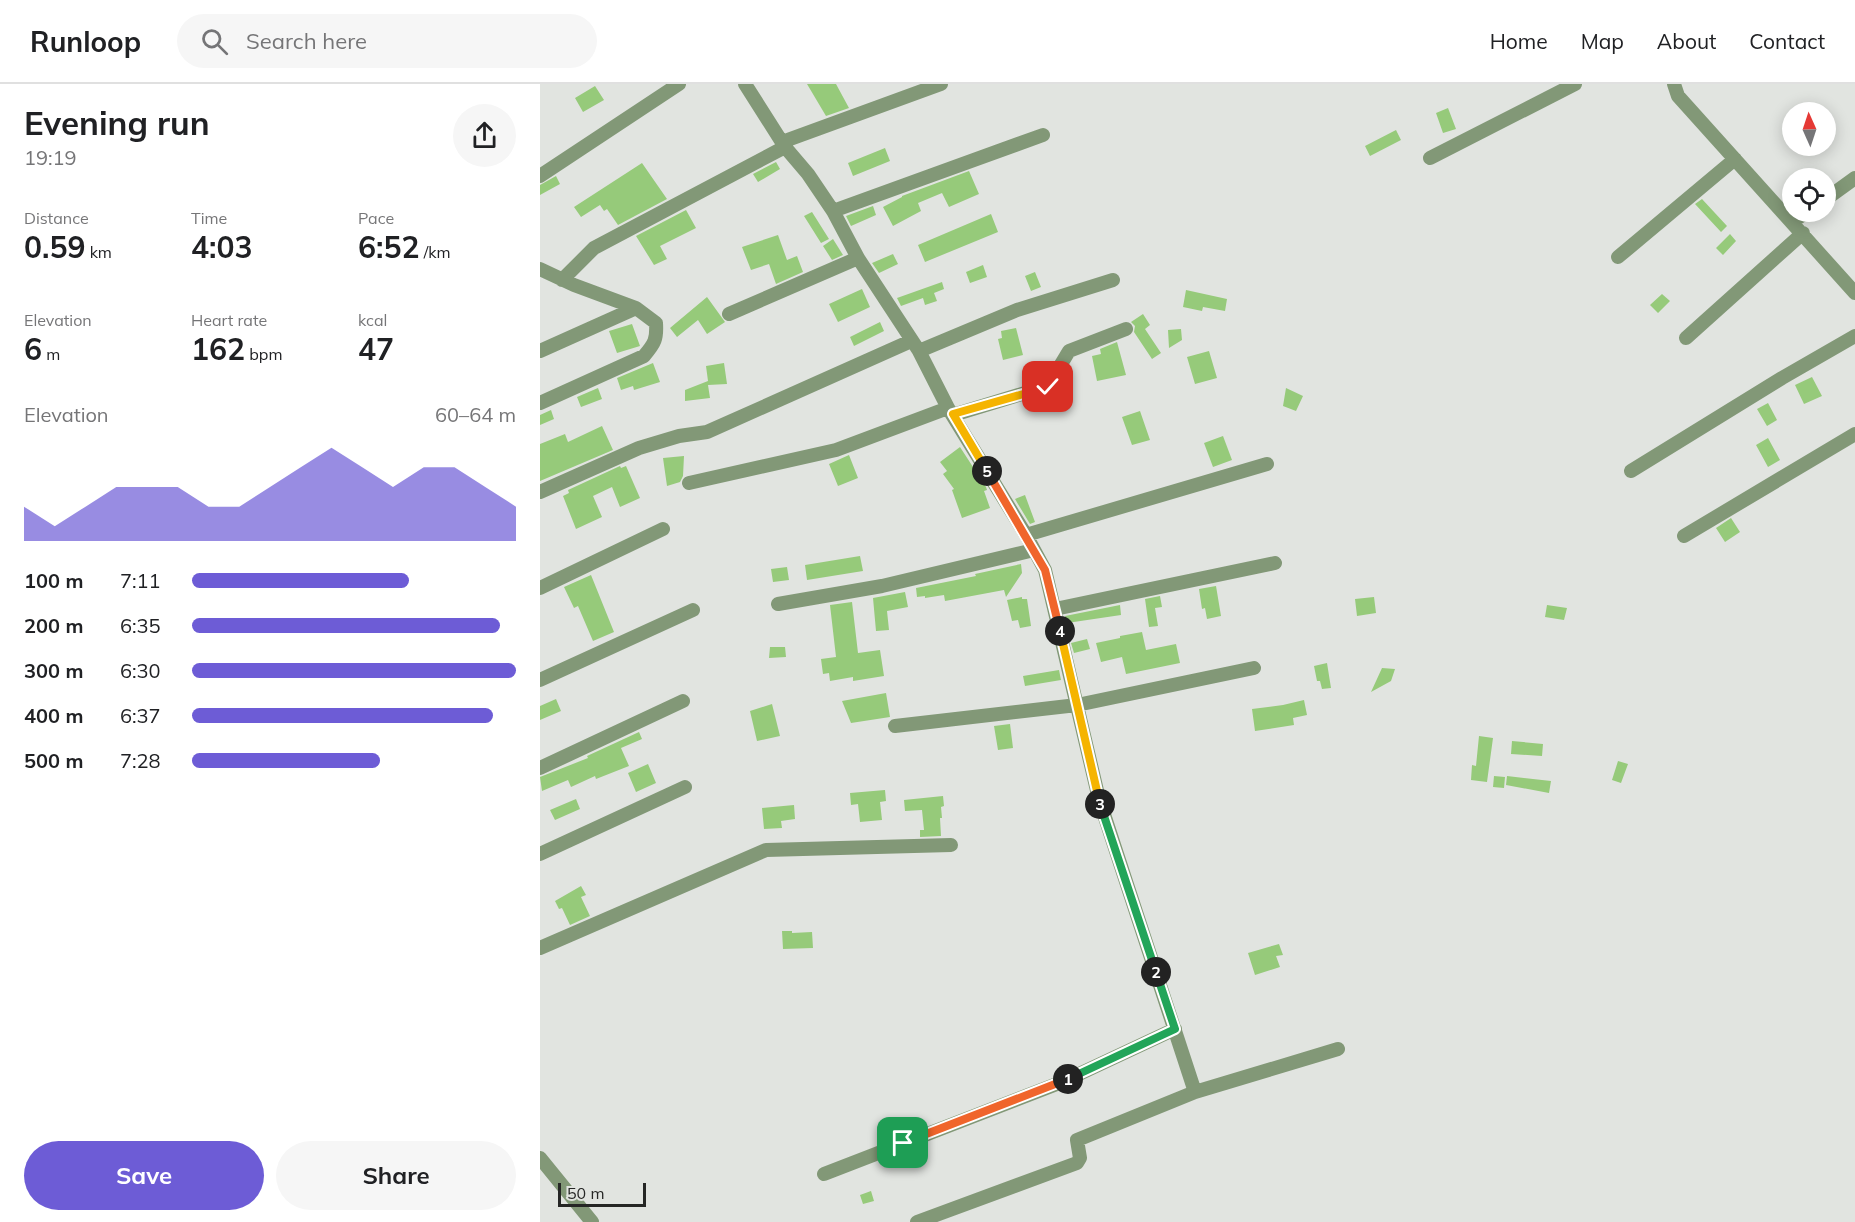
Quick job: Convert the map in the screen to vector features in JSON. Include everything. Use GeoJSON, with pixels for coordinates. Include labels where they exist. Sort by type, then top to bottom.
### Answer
{"type":"FeatureCollection","features":[{"type":"Feature","properties":{"kind":"street"},"geometry":{"type":"LineString","coordinates":[[540,176],[679,84]]}},
{"type":"Feature","properties":{"kind":"street"},"geometry":{"type":"LineString","coordinates":[[562,280],[594,248],[784,144],[941,84]]}},
{"type":"Feature","properties":{"kind":"street"},"geometry":{"type":"LineString","coordinates":[[1430,158],[1575,84]]}},
{"type":"Feature","properties":{"kind":"street"},"geometry":{"type":"LineString","coordinates":[[1674,84],[1678,96],[1782,211]]}},
{"type":"Feature","properties":{"kind":"street"},"geometry":{"type":"LineString","coordinates":[[748,85],[784,144],[808,174],[833,212],[858,258],[915,346],[1045,570],[1099,799],[1195,1092]]}},
{"type":"Feature","properties":{"kind":"street"},"geometry":{"type":"LineString","coordinates":[[833,212],[1043,135]]}},
{"type":"Feature","properties":{"kind":"street"},"geometry":{"type":"LineString","coordinates":[[1618,257],[1735,159]]}},
{"type":"Feature","properties":{"kind":"street"},"geometry":{"type":"LineString","coordinates":[[1836,192],[1855,178]]}},
{"type":"Feature","properties":{"kind":"street"},"geometry":{"type":"LineString","coordinates":[[1792,222],[1855,293]]}},
{"type":"Feature","properties":{"kind":"street"},"geometry":{"type":"LineString","coordinates":[[1686,338],[1803,233]]}},
{"type":"Feature","properties":{"kind":"street"},"geometry":{"type":"LineString","coordinates":[[729,314],[858,258]]}},
{"type":"Feature","properties":{"kind":"street"},"geometry":{"type":"LineString","coordinates":[[540,269],[562,280],[636,308],[656,323],[655,342],[644,356],[540,403]]}},
{"type":"Feature","properties":{"kind":"street"},"geometry":{"type":"LineString","coordinates":[[540,492],[639,448],[679,436],[707,432],[915,346],[1017,310],[1113,280]]}},
{"type":"Feature","properties":{"kind":"street"},"geometry":{"type":"LineString","coordinates":[[540,351],[636,308]]}},
{"type":"Feature","properties":{"kind":"street"},"geometry":{"type":"LineString","coordinates":[[689,483],[836,450],[951,411],[1048,387],[1069,351],[1126,329]]}},
{"type":"Feature","properties":{"kind":"street"},"geometry":{"type":"LineString","coordinates":[[1631,471],[1855,336]]}},
{"type":"Feature","properties":{"kind":"street"},"geometry":{"type":"LineString","coordinates":[[1684,536],[1855,434]]}},
{"type":"Feature","properties":{"kind":"street"},"geometry":{"type":"LineString","coordinates":[[1026,535],[1267,464]]}},
{"type":"Feature","properties":{"kind":"street"},"geometry":{"type":"LineString","coordinates":[[540,588],[663,530]]}},
{"type":"Feature","properties":{"kind":"street"},"geometry":{"type":"LineString","coordinates":[[778,604],[882,586],[1034,550]]}},
{"type":"Feature","properties":{"kind":"street"},"geometry":{"type":"LineString","coordinates":[[1054,609],[1275,563]]}},
{"type":"Feature","properties":{"kind":"street"},"geometry":{"type":"LineString","coordinates":[[540,680],[693,610]]}},
{"type":"Feature","properties":{"kind":"street"},"geometry":{"type":"LineString","coordinates":[[895,726],[1077,705],[1254,668]]}},
{"type":"Feature","properties":{"kind":"street"},"geometry":{"type":"LineString","coordinates":[[540,768],[683,701]]}},
{"type":"Feature","properties":{"kind":"street"},"geometry":{"type":"LineString","coordinates":[[540,854],[686,787]]}},
{"type":"Feature","properties":{"kind":"street"},"geometry":{"type":"LineString","coordinates":[[540,948],[766,850],[951,845]]}},
{"type":"Feature","properties":{"kind":"street"},"geometry":{"type":"LineString","coordinates":[[824,1174],[1062,1082],[1175,1029]]}},
{"type":"Feature","properties":{"kind":"street"},"geometry":{"type":"LineString","coordinates":[[917,1222],[1077,1163],[1080,1158],[1077,1140],[1195,1092],[1338,1049]]}},
{"type":"Feature","properties":{"kind":"street"},"geometry":{"type":"LineString","coordinates":[[540,1158],[592,1222]]}},
{"type":"Feature","properties":{"kind":"building"},"geometry":{"type":"Polygon","coordinates":[[[807,84],[836,84],[849,108],[826,116],[807,84]]]}},
{"type":"Feature","properties":{"kind":"building"},"geometry":{"type":"Polygon","coordinates":[[[595,86],[604,100],[583,112],[575,98],[595,86]]]}},
{"type":"Feature","properties":{"kind":"building"},"geometry":{"type":"Polygon","coordinates":[[[1448,108],[1456,129],[1443,133],[1436,113],[1448,108]]]}},
{"type":"Feature","properties":{"kind":"building"},"geometry":{"type":"Polygon","coordinates":[[[1396,130],[1401,140],[1370,156],[1365,146],[1396,130]]]}},
{"type":"Feature","properties":{"kind":"building"},"geometry":{"type":"Polygon","coordinates":[[[885,148],[890,161],[853,176],[848,163],[885,148]]]}},
{"type":"Feature","properties":{"kind":"building"},"geometry":{"type":"Polygon","coordinates":[[[776,162],[780,169],[758,182],[753,174],[776,162]]]}},
{"type":"Feature","properties":{"kind":"building"},"geometry":{"type":"Polygon","coordinates":[[[642,163],[667,199],[618,225],[607,209],[604,211],[600,205],[581,217],[574,207],[642,163]]]}},
{"type":"Feature","properties":{"kind":"building"},"geometry":{"type":"Polygon","coordinates":[[[969,171],[979,194],[949,207],[942,193],[918,203],[921,211],[893,226],[883,207],[902,196],[969,171]]]}},
{"type":"Feature","properties":{"kind":"building"},"geometry":{"type":"Polygon","coordinates":[[[556,176],[560,184],[540,195],[540,185],[556,176]]]}},
{"type":"Feature","properties":{"kind":"building"},"geometry":{"type":"Polygon","coordinates":[[[1702,199],[1727,226],[1721,232],[1695,204],[1702,199]]]}},
{"type":"Feature","properties":{"kind":"building"},"geometry":{"type":"Polygon","coordinates":[[[873,206],[876,215],[851,226],[846,216],[873,206]]]}},
{"type":"Feature","properties":{"kind":"building"},"geometry":{"type":"Polygon","coordinates":[[[686,210],[696,228],[660,246],[667,259],[654,265],[636,236],[686,210]]]}},
{"type":"Feature","properties":{"kind":"building"},"geometry":{"type":"Polygon","coordinates":[[[812,212],[829,239],[821,243],[804,216],[812,212]]]}},
{"type":"Feature","properties":{"kind":"building"},"geometry":{"type":"Polygon","coordinates":[[[991,214],[998,232],[925,262],[918,245],[991,214]]]}},
{"type":"Feature","properties":{"kind":"building"},"geometry":{"type":"Polygon","coordinates":[[[1730,234],[1736,241],[1723,255],[1716,248],[1730,234]]]}},
{"type":"Feature","properties":{"kind":"building"},"geometry":{"type":"Polygon","coordinates":[[[778,235],[787,260],[797,256],[803,272],[776,284],[769,264],[751,270],[742,247],[778,235]]]}},
{"type":"Feature","properties":{"kind":"building"},"geometry":{"type":"Polygon","coordinates":[[[833,239],[843,255],[832,260],[823,246],[833,239]]]}},
{"type":"Feature","properties":{"kind":"building"},"geometry":{"type":"Polygon","coordinates":[[[893,254],[898,264],[879,273],[872,263],[893,254]]]}},
{"type":"Feature","properties":{"kind":"building"},"geometry":{"type":"Polygon","coordinates":[[[983,265],[987,277],[970,283],[966,272],[983,265]]]}},
{"type":"Feature","properties":{"kind":"building"},"geometry":{"type":"Polygon","coordinates":[[[1035,272],[1041,287],[1031,291],[1025,276],[1035,272]]]}},
{"type":"Feature","properties":{"kind":"building"},"geometry":{"type":"Polygon","coordinates":[[[942,282],[944,289],[934,293],[937,301],[925,305],[923,298],[901,306],[897,298],[942,282]]]}},
{"type":"Feature","properties":{"kind":"building"},"geometry":{"type":"Polygon","coordinates":[[[862,289],[870,307],[838,322],[829,304],[862,289]]]}},
{"type":"Feature","properties":{"kind":"building"},"geometry":{"type":"Polygon","coordinates":[[[1186,290],[1227,299],[1225,311],[1203,307],[1202,311],[1183,307],[1186,290]]]}},
{"type":"Feature","properties":{"kind":"building"},"geometry":{"type":"Polygon","coordinates":[[[1662,294],[1670,301],[1658,313],[1650,305],[1662,294]]]}},
{"type":"Feature","properties":{"kind":"building"},"geometry":{"type":"Polygon","coordinates":[[[707,297],[725,322],[707,334],[698,320],[677,337],[670,328],[707,297]]]}},
{"type":"Feature","properties":{"kind":"building"},"geometry":{"type":"Polygon","coordinates":[[[1143,314],[1150,325],[1145,329],[1161,353],[1152,359],[1134,332],[1135,326],[1131,322],[1143,314]]]}},
{"type":"Feature","properties":{"kind":"building"},"geometry":{"type":"Polygon","coordinates":[[[880,322],[884,331],[854,346],[850,337],[880,322]]]}},
{"type":"Feature","properties":{"kind":"building"},"geometry":{"type":"Polygon","coordinates":[[[632,324],[640,346],[617,353],[609,331],[632,324]]]}},
{"type":"Feature","properties":{"kind":"building"},"geometry":{"type":"Polygon","coordinates":[[[1016,328],[1023,355],[1003,360],[998,339],[1002,338],[1001,331],[1016,328]]]}},
{"type":"Feature","properties":{"kind":"building"},"geometry":{"type":"Polygon","coordinates":[[[1181,329],[1182,340],[1169,348],[1168,330],[1181,329]]]}},
{"type":"Feature","properties":{"kind":"building"},"geometry":{"type":"Polygon","coordinates":[[[1117,342],[1126,375],[1097,381],[1092,356],[1101,354],[1100,349],[1117,342]]]}},
{"type":"Feature","properties":{"kind":"building"},"geometry":{"type":"Polygon","coordinates":[[[1209,351],[1217,378],[1195,384],[1187,357],[1209,351]]]}},
{"type":"Feature","properties":{"kind":"building"},"geometry":{"type":"Polygon","coordinates":[[[653,363],[660,382],[634,390],[633,386],[621,390],[617,378],[653,363]]]}},
{"type":"Feature","properties":{"kind":"building"},"geometry":{"type":"Polygon","coordinates":[[[724,363],[727,384],[708,385],[710,398],[685,401],[685,390],[708,381],[706,366],[724,363]]]}},
{"type":"Feature","properties":{"kind":"building"},"geometry":{"type":"Polygon","coordinates":[[[1812,377],[1822,396],[1804,404],[1795,385],[1812,377]]]}},
{"type":"Feature","properties":{"kind":"building"},"geometry":{"type":"Polygon","coordinates":[[[598,388],[602,399],[581,407],[577,397],[598,388]]]}},
{"type":"Feature","properties":{"kind":"building"},"geometry":{"type":"Polygon","coordinates":[[[1286,388],[1303,396],[1296,411],[1283,406],[1286,388]]]}},
{"type":"Feature","properties":{"kind":"building"},"geometry":{"type":"Polygon","coordinates":[[[1768,403],[1777,420],[1767,426],[1757,409],[1768,403]]]}},
{"type":"Feature","properties":{"kind":"building"},"geometry":{"type":"Polygon","coordinates":[[[551,410],[554,419],[540,425],[540,415],[551,410]]]}},
{"type":"Feature","properties":{"kind":"building"},"geometry":{"type":"Polygon","coordinates":[[[1140,411],[1150,440],[1132,445],[1122,417],[1140,411]]]}},
{"type":"Feature","properties":{"kind":"building"},"geometry":{"type":"Polygon","coordinates":[[[602,426],[613,450],[540,481],[540,444],[565,434],[568,442],[602,426]]]}},
{"type":"Feature","properties":{"kind":"building"},"geometry":{"type":"Polygon","coordinates":[[[1223,436],[1232,460],[1213,467],[1204,443],[1223,436]]]}},
{"type":"Feature","properties":{"kind":"building"},"geometry":{"type":"Polygon","coordinates":[[[1768,438],[1780,460],[1768,467],[1756,445],[1768,438]]]}},
{"type":"Feature","properties":{"kind":"building"},"geometry":{"type":"Polygon","coordinates":[[[960,447],[986,487],[987,490],[984,491],[990,508],[962,518],[952,490],[954,489],[943,474],[947,471],[940,462],[960,447]]]}},
{"type":"Feature","properties":{"kind":"building"},"geometry":{"type":"Polygon","coordinates":[[[849,455],[858,478],[838,486],[829,464],[849,455]]]}},
{"type":"Feature","properties":{"kind":"building"},"geometry":{"type":"Polygon","coordinates":[[[684,456],[683,476],[680,482],[667,486],[663,458],[684,456]]]}},
{"type":"Feature","properties":{"kind":"building"},"geometry":{"type":"Polygon","coordinates":[[[620,466],[621,468],[626,466],[640,498],[620,507],[612,487],[593,496],[602,517],[576,529],[563,496],[569,493],[568,490],[620,466]]]}},
{"type":"Feature","properties":{"kind":"building"},"geometry":{"type":"Polygon","coordinates":[[[1025,495],[1035,522],[1030,524],[1015,499],[1025,495]]]}},
{"type":"Feature","properties":{"kind":"building"},"geometry":{"type":"Polygon","coordinates":[[[1731,518],[1740,532],[1725,542],[1716,528],[1731,518]]]}},
{"type":"Feature","properties":{"kind":"building"},"geometry":{"type":"Polygon","coordinates":[[[860,556],[863,571],[807,580],[805,565],[860,556]]]}},
{"type":"Feature","properties":{"kind":"building"},"geometry":{"type":"Polygon","coordinates":[[[1021,564],[1022,573],[1006,597],[1004,590],[945,601],[944,595],[917,597],[916,588],[1021,564]]]}},
{"type":"Feature","properties":{"kind":"building"},"geometry":{"type":"Polygon","coordinates":[[[787,567],[789,580],[773,582],[771,569],[787,567]]]}},
{"type":"Feature","properties":{"kind":"building"},"geometry":{"type":"Polygon","coordinates":[[[591,575],[614,632],[593,641],[578,606],[574,608],[564,587],[591,575]]]}},
{"type":"Feature","properties":{"kind":"building"},"geometry":{"type":"Polygon","coordinates":[[[1216,586],[1221,616],[1207,619],[1205,608],[1202,609],[1199,589],[1216,586]]]}},
{"type":"Feature","properties":{"kind":"building"},"geometry":{"type":"Polygon","coordinates":[[[905,592],[908,607],[887,611],[889,630],[876,631],[873,598],[905,592]]]}},
{"type":"Feature","properties":{"kind":"building"},"geometry":{"type":"Polygon","coordinates":[[[1160,596],[1162,607],[1155,608],[1158,626],[1149,627],[1145,599],[1160,596]]]}},
{"type":"Feature","properties":{"kind":"building"},"geometry":{"type":"Polygon","coordinates":[[[1022,597],[1022,599],[1027,599],[1031,626],[1020,628],[1018,620],[1012,621],[1007,600],[1022,597]]]}},
{"type":"Feature","properties":{"kind":"building"},"geometry":{"type":"Polygon","coordinates":[[[1374,597],[1376,613],[1357,616],[1355,599],[1374,597]]]}},
{"type":"Feature","properties":{"kind":"building"},"geometry":{"type":"Polygon","coordinates":[[[852,602],[858,653],[880,650],[884,676],[853,681],[853,677],[830,681],[829,673],[823,674],[821,659],[836,657],[830,605],[852,602]]]}},
{"type":"Feature","properties":{"kind":"building"},"geometry":{"type":"Polygon","coordinates":[[[1120,605],[1121,615],[1067,623],[1065,616],[1120,605]]]}},
{"type":"Feature","properties":{"kind":"building"},"geometry":{"type":"Polygon","coordinates":[[[1547,605],[1567,608],[1564,620],[1545,617],[1547,605]]]}},
{"type":"Feature","properties":{"kind":"building"},"geometry":{"type":"Polygon","coordinates":[[[1142,632],[1146,650],[1176,644],[1180,663],[1126,674],[1122,657],[1101,662],[1096,643],[1142,632]]]}},
{"type":"Feature","properties":{"kind":"building"},"geometry":{"type":"Polygon","coordinates":[[[1087,639],[1090,649],[1074,653],[1071,643],[1087,639]]]}},
{"type":"Feature","properties":{"kind":"building"},"geometry":{"type":"Polygon","coordinates":[[[770,647],[785,647],[786,657],[769,658],[770,647]]]}},
{"type":"Feature","properties":{"kind":"building"},"geometry":{"type":"Polygon","coordinates":[[[1327,663],[1331,688],[1322,689],[1320,681],[1317,681],[1314,666],[1327,663]]]}},
{"type":"Feature","properties":{"kind":"building"},"geometry":{"type":"Polygon","coordinates":[[[1382,668],[1395,669],[1391,681],[1371,692],[1382,668]]]}},
{"type":"Feature","properties":{"kind":"building"},"geometry":{"type":"Polygon","coordinates":[[[1059,670],[1061,680],[1025,686],[1023,676],[1059,670]]]}},
{"type":"Feature","properties":{"kind":"building"},"geometry":{"type":"Polygon","coordinates":[[[886,693],[890,717],[851,723],[842,701],[886,693]]]}},
{"type":"Feature","properties":{"kind":"building"},"geometry":{"type":"Polygon","coordinates":[[[556,699],[561,711],[540,720],[540,706],[556,699]]]}},
{"type":"Feature","properties":{"kind":"building"},"geometry":{"type":"Polygon","coordinates":[[[1304,700],[1307,715],[1293,718],[1294,725],[1255,731],[1252,709],[1304,700]]]}},
{"type":"Feature","properties":{"kind":"building"},"geometry":{"type":"Polygon","coordinates":[[[772,704],[780,736],[757,741],[750,711],[772,704]]]}},
{"type":"Feature","properties":{"kind":"building"},"geometry":{"type":"Polygon","coordinates":[[[1010,724],[1013,748],[998,750],[994,726],[1010,724]]]}},
{"type":"Feature","properties":{"kind":"building"},"geometry":{"type":"Polygon","coordinates":[[[639,732],[642,739],[621,748],[629,766],[596,779],[595,776],[571,787],[568,780],[542,791],[540,777],[588,758],[587,756],[639,732]]]}},
{"type":"Feature","properties":{"kind":"building"},"geometry":{"type":"Polygon","coordinates":[[[1479,736],[1493,738],[1487,782],[1471,780],[1472,765],[1476,766],[1479,736]]]}},
{"type":"Feature","properties":{"kind":"building"},"geometry":{"type":"Polygon","coordinates":[[[1512,741],[1543,744],[1542,756],[1511,754],[1512,741]]]}},
{"type":"Feature","properties":{"kind":"building"},"geometry":{"type":"Polygon","coordinates":[[[1618,761],[1628,764],[1621,783],[1612,780],[1618,761]]]}},
{"type":"Feature","properties":{"kind":"building"},"geometry":{"type":"Polygon","coordinates":[[[648,764],[656,783],[636,792],[628,773],[648,764]]]}},
{"type":"Feature","properties":{"kind":"building"},"geometry":{"type":"Polygon","coordinates":[[[1494,776],[1505,777],[1504,788],[1493,787],[1494,776]]]}},
{"type":"Feature","properties":{"kind":"building"},"geometry":{"type":"Polygon","coordinates":[[[1507,776],[1551,781],[1549,793],[1506,785],[1507,776]]]}},
{"type":"Feature","properties":{"kind":"building"},"geometry":{"type":"Polygon","coordinates":[[[885,790],[886,801],[880,802],[882,820],[860,822],[858,804],[851,805],[850,793],[885,790]]]}},
{"type":"Feature","properties":{"kind":"building"},"geometry":{"type":"Polygon","coordinates":[[[943,796],[944,806],[941,807],[942,818],[940,818],[941,836],[920,837],[920,830],[924,830],[922,810],[905,811],[904,800],[943,796]]]}},
{"type":"Feature","properties":{"kind":"building"},"geometry":{"type":"Polygon","coordinates":[[[576,799],[580,809],[555,820],[550,810],[576,799]]]}},
{"type":"Feature","properties":{"kind":"building"},"geometry":{"type":"Polygon","coordinates":[[[794,805],[795,819],[781,821],[782,828],[764,829],[762,808],[794,805]]]}},
{"type":"Feature","properties":{"kind":"building"},"geometry":{"type":"Polygon","coordinates":[[[581,886],[586,895],[581,897],[590,916],[570,925],[562,908],[559,909],[555,901],[581,886]]]}},
{"type":"Feature","properties":{"kind":"building"},"geometry":{"type":"Polygon","coordinates":[[[782,931],[812,932],[813,948],[783,949],[782,931]]]}},
{"type":"Feature","properties":{"kind":"building"},"geometry":{"type":"Polygon","coordinates":[[[1279,944],[1283,955],[1276,956],[1280,967],[1255,975],[1248,953],[1279,944]]]}},
{"type":"Feature","properties":{"kind":"building"},"geometry":{"type":"Polygon","coordinates":[[[871,1191],[874,1201],[863,1204],[860,1195],[871,1191]]]}},
{"type":"Feature","properties":{"kind":"route"},"geometry":{"type":"LineString","coordinates":[[903,1143],[1062,1082],[1175,1029],[1099,799],[1045,570],[953,414],[1048,387]]}}]}
